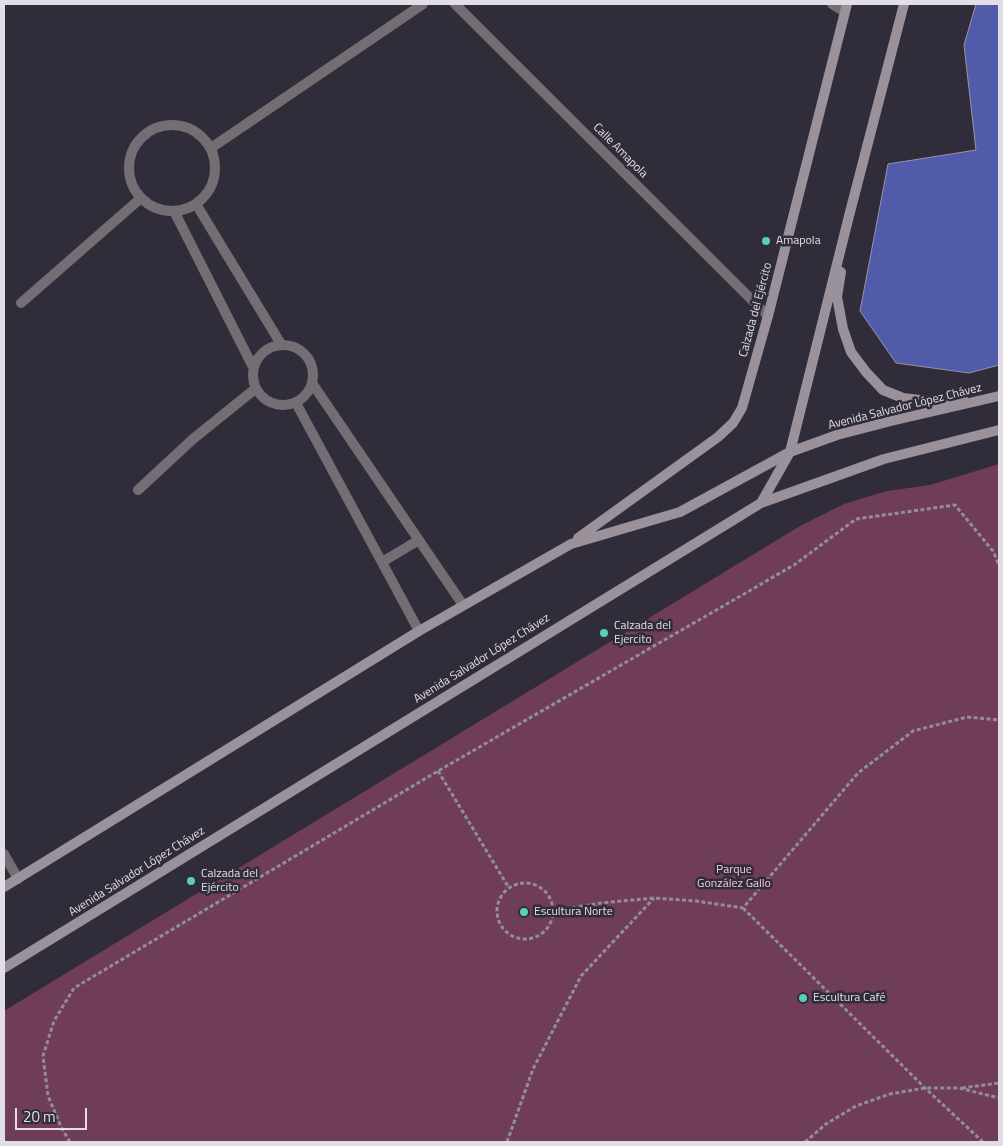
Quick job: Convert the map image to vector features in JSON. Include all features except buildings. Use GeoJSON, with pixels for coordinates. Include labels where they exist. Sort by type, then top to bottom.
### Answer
{"type":"FeatureCollection","features":[{"type":"Feature","properties":{"kind":"main road"},"geometry":{"type":"LineString","coordinates":[[760,503],[790,452],[848,216],[904,4]]}},
{"type":"Feature","properties":{"kind":"main road","name":"Calzada del Ejército"},"geometry":{"type":"LineString","coordinates":[[570,544],[718,437],[733,423],[742,408],[768,316],[846,8]]}},
{"type":"Feature","properties":{"kind":"main road"},"geometry":{"type":"LineString","coordinates":[[848,216],[837,297],[842,329],[851,352],[866,372],[883,390],[904,398],[928,401],[994,397]]}},
{"type":"Feature","properties":{"kind":"main road","name":"Avenida Salvador López Chávez"},"geometry":{"type":"LineString","coordinates":[[4,887],[419,631],[570,544],[680,512],[790,452],[837,435],[891,420],[994,397]]}},
{"type":"Feature","properties":{"kind":"main road","name":"Avenida Salvador López Chávez"},"geometry":{"type":"LineString","coordinates":[[4,968],[760,503],[884,459],[999,430]]}},
{"type":"Feature","properties":{"kind":"street"},"geometry":{"type":"LineString","coordinates":[[211,148],[422,4]]}},
{"type":"Feature","properties":{"kind":"street","name":"Calle Amapola"},"geometry":{"type":"LineString","coordinates":[[455,4],[768,316]]}},
{"type":"Feature","properties":{"kind":"street"},"geometry":{"type":"LineString","coordinates":[[832,4],[846,8]]}},
{"type":"Feature","properties":{"kind":"street"},"geometry":{"type":"LineString","coordinates":[[177,124],[197,132],[211,148],[216,168],[210,188],[196,204],[174,211],[156,208],[141,198],[130,180],[129,159],[139,140],[156,128],[177,124]]}},
{"type":"Feature","properties":{"kind":"street"},"geometry":{"type":"LineString","coordinates":[[20,303],[141,198]]}},
{"type":"Feature","properties":{"kind":"street"},"geometry":{"type":"LineString","coordinates":[[196,204],[281,344]]}},
{"type":"Feature","properties":{"kind":"street"},"geometry":{"type":"LineString","coordinates":[[174,211],[253,367],[255,389],[265,400],[280,406],[296,403],[306,395],[312,383],[313,369],[306,356],[295,347],[281,344],[268,348],[258,356],[253,367]]}},
{"type":"Feature","properties":{"kind":"street"},"geometry":{"type":"LineString","coordinates":[[312,383],[463,605]]}},
{"type":"Feature","properties":{"kind":"street"},"geometry":{"type":"LineString","coordinates":[[138,490],[193,439],[255,389]]}},
{"type":"Feature","properties":{"kind":"street"},"geometry":{"type":"LineString","coordinates":[[296,403],[419,631]]}},
{"type":"Feature","properties":{"kind":"street"},"geometry":{"type":"LineString","coordinates":[[382,562],[418,540]]}},
{"type":"Feature","properties":{"kind":"street"},"geometry":{"type":"LineString","coordinates":[[4,854],[18,878]]}},
{"type":"Feature","properties":{"kind":"path"},"geometry":{"type":"LineString","coordinates":[[70,1142],[62,1129],[48,1096],[44,1056],[54,1021],[74,988],[438,771],[794,565],[856,519],[955,505],[993,551],[999,565]]}},
{"type":"Feature","properties":{"kind":"path"},"geometry":{"type":"LineString","coordinates":[[743,908],[858,773],[913,732],[967,718],[999,720]]}},
{"type":"Feature","properties":{"kind":"path"},"geometry":{"type":"LineString","coordinates":[[438,771],[510,888]]}},
{"type":"Feature","properties":{"kind":"path"},"geometry":{"type":"LineString","coordinates":[[518,884],[534,884],[542,888],[552,902],[552,920],[547,929],[540,935],[531,939],[521,939],[512,936],[504,930],[499,922],[498,903],[502,894],[510,888],[518,884]]}},
{"type":"Feature","properties":{"kind":"path"},"geometry":{"type":"LineString","coordinates":[[507,1142],[533,1069],[581,976],[654,898]]}},
{"type":"Feature","properties":{"kind":"path"},"geometry":{"type":"LineString","coordinates":[[553,911],[601,903],[654,898],[696,901],[743,908],[924,1088],[983,1142]]}},
{"type":"Feature","properties":{"kind":"path"},"geometry":{"type":"LineString","coordinates":[[805,1142],[826,1124],[856,1106],[890,1094],[924,1088],[959,1088],[999,1083]]}},
{"type":"Feature","properties":{"kind":"path"},"geometry":{"type":"LineString","coordinates":[[959,1088],[999,1098]]}},
{"type":"Feature","properties":{"kind":"green space","name":"Parque González Gallo"},"geometry":{"type":"Polygon","coordinates":[[[999,464],[999,1142],[4,1142],[4,1011],[800,526],[844,504],[887,491],[930,485],[999,464]]]}},
{"type":"Feature","properties":{"kind":"place","name":"Amapola"},"geometry":{"type":"Point","coordinates":[766,241]}},
{"type":"Feature","properties":{"kind":"place","name":"Calzada del Ejercito"},"geometry":{"type":"Point","coordinates":[604,633]}},
{"type":"Feature","properties":{"kind":"place","name":"Calzada del Ejército"},"geometry":{"type":"Point","coordinates":[191,881]}},
{"type":"Feature","properties":{"kind":"place","name":"Escultura Norte"},"geometry":{"type":"Point","coordinates":[524,912]}},
{"type":"Feature","properties":{"kind":"place","name":"Escultura Café"},"geometry":{"type":"Point","coordinates":[803,998]}}]}
